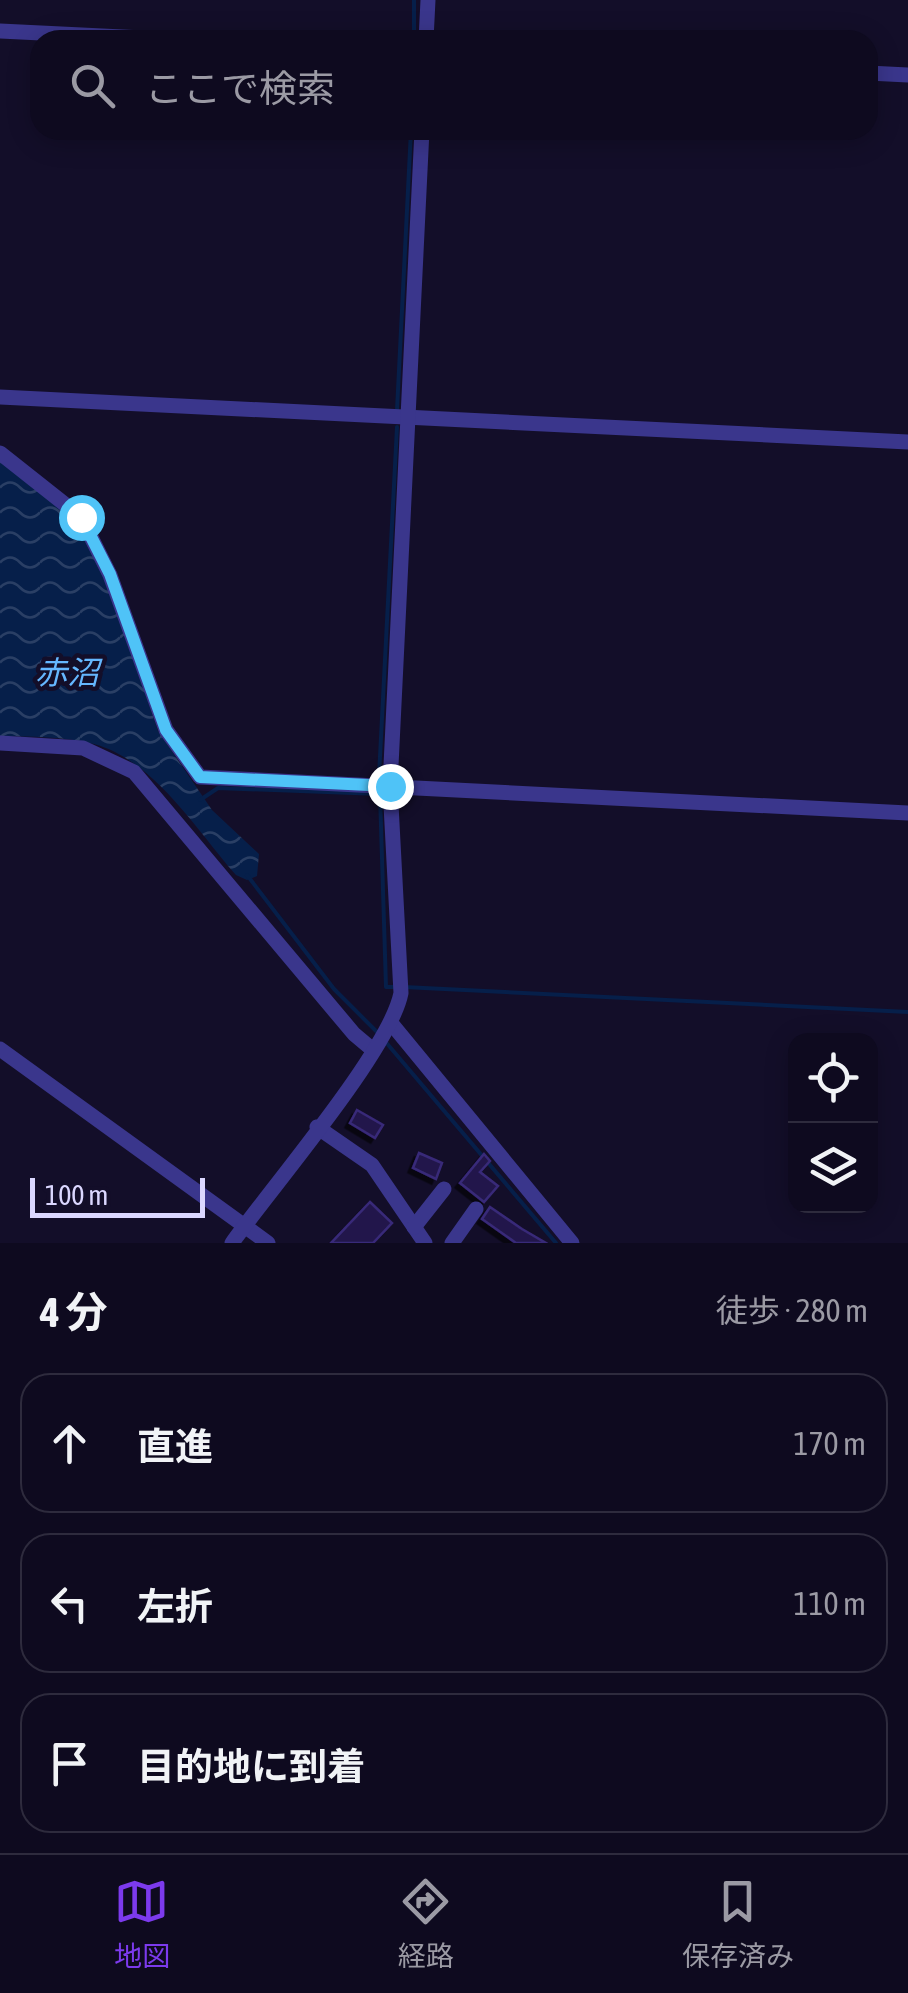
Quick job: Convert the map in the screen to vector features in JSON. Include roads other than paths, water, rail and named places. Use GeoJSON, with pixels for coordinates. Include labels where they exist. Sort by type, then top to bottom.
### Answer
{"type":"FeatureCollection","features":[{"type":"Feature","properties":{"kind":"street"},"geometry":{"type":"LineString","coordinates":[[426,30],[428,0]]}},
{"type":"Feature","properties":{"kind":"street"},"geometry":{"type":"LineString","coordinates":[[0,31],[30,32]]}},
{"type":"Feature","properties":{"kind":"street"},"geometry":{"type":"LineString","coordinates":[[878,74],[908,75]]}},
{"type":"Feature","properties":{"kind":"street"},"geometry":{"type":"LineString","coordinates":[[232,1243],[390,1025],[401,989],[390,786],[422,140]]}},
{"type":"Feature","properties":{"kind":"street"},"geometry":{"type":"LineString","coordinates":[[0,397],[908,442]]}},
{"type":"Feature","properties":{"kind":"street"},"geometry":{"type":"LineString","coordinates":[[0,453],[81,517],[110,574],[166,730],[200,777],[908,813]]}},
{"type":"Feature","properties":{"kind":"street"},"geometry":{"type":"LineString","coordinates":[[0,742],[83,748],[134,772],[354,1034],[376,1046]]}},
{"type":"Feature","properties":{"kind":"street"},"geometry":{"type":"LineString","coordinates":[[390,1025],[572,1243]]}},
{"type":"Feature","properties":{"kind":"street"},"geometry":{"type":"LineString","coordinates":[[0,1049],[268,1243]]}},
{"type":"Feature","properties":{"kind":"street"},"geometry":{"type":"LineString","coordinates":[[317,1126],[372,1165],[425,1243]]}},
{"type":"Feature","properties":{"kind":"street"},"geometry":{"type":"LineString","coordinates":[[414,1227],[444,1189]]}},
{"type":"Feature","properties":{"kind":"street"},"geometry":{"type":"LineString","coordinates":[[452,1243],[476,1209]]}},
{"type":"Feature","properties":{"kind":"water","name":"赤沼"},"geometry":{"type":"Polygon","coordinates":[[[0,459],[76,522],[107,581],[158,731],[212,810],[259,854],[257,876],[247,880],[236,875],[173,799],[116,752],[71,740],[0,736],[0,459]]]}},
{"type":"Feature","properties":{"kind":"waterway"},"geometry":{"type":"LineString","coordinates":[[414,0],[414,30]]}},
{"type":"Feature","properties":{"kind":"waterway"},"geometry":{"type":"LineString","coordinates":[[397,410],[410,140]]}},
{"type":"Feature","properties":{"kind":"waterway"},"geometry":{"type":"LineString","coordinates":[[379,776],[397,427]]}},
{"type":"Feature","properties":{"kind":"waterway"},"geometry":{"type":"LineString","coordinates":[[200,800],[218,788],[380,794],[386,987],[395,987]]}},
{"type":"Feature","properties":{"kind":"waterway"},"geometry":{"type":"LineString","coordinates":[[247,875],[334,989],[378,1033]]}},
{"type":"Feature","properties":{"kind":"waterway"},"geometry":{"type":"LineString","coordinates":[[404,987],[908,1012]]}},
{"type":"Feature","properties":{"kind":"waterway"},"geometry":{"type":"LineString","coordinates":[[384,1040],[556,1243]]}}]}
